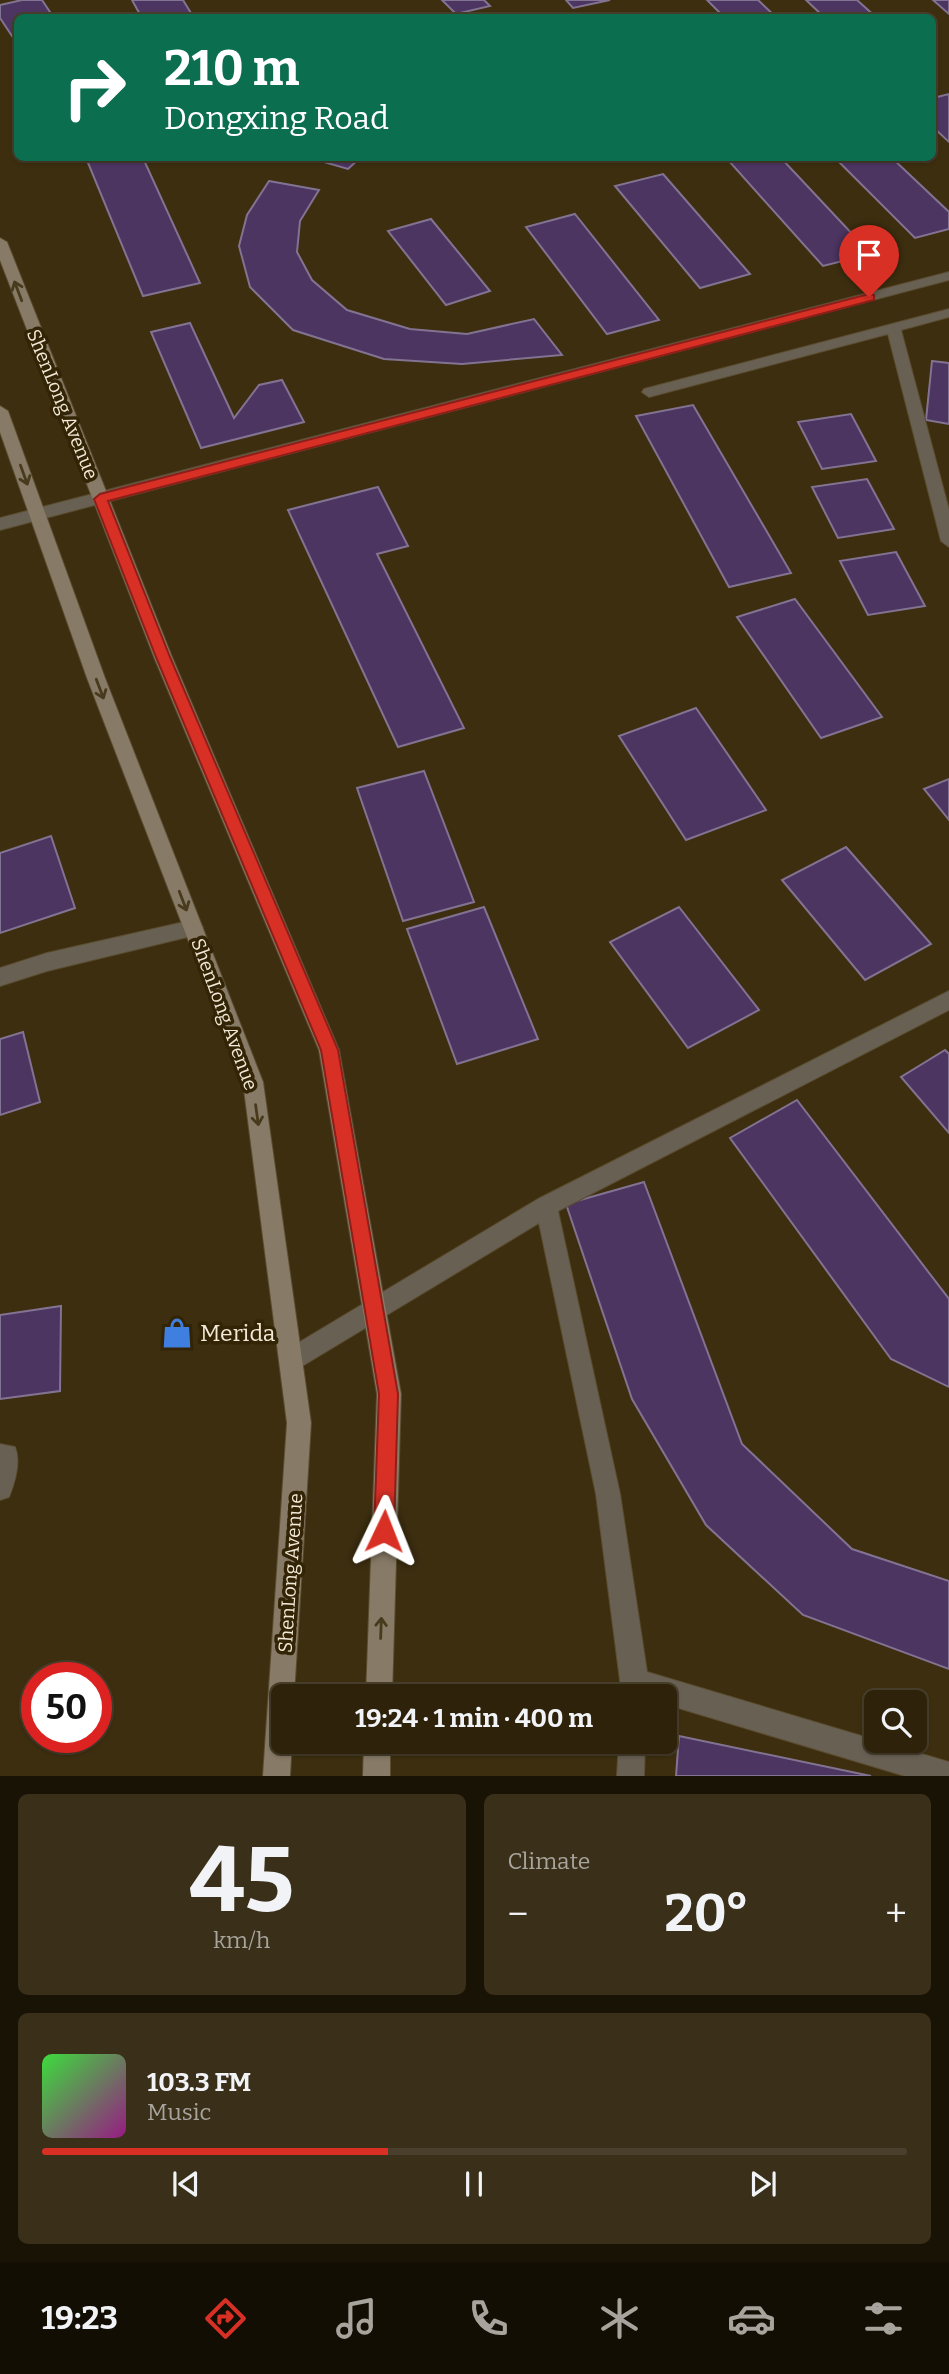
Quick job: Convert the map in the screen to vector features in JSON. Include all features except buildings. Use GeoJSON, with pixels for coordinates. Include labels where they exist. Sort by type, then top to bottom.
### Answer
{"type":"FeatureCollection","features":[{"type":"Feature","properties":{"kind":"main road","name":"ShenLong Avenue"},"geometry":{"type":"LineString","coordinates":[[0,242],[163,657],[329,1050],[389,1394],[379,1684]]}},
{"type":"Feature","properties":{"kind":"main road","name":"ShenLong Avenue"},"geometry":{"type":"LineString","coordinates":[[0,411],[96,678],[253,1082],[299,1423],[276,1776]]}},
{"type":"Feature","properties":{"kind":"main road"},"geometry":{"type":"LineString","coordinates":[[376,1776],[377,1754]]}},
{"type":"Feature","properties":{"kind":"street"},"geometry":{"type":"LineString","coordinates":[[0,524],[949,276]]}},
{"type":"Feature","properties":{"kind":"street"},"geometry":{"type":"LineString","coordinates":[[649,393],[949,313]]}},
{"type":"Feature","properties":{"kind":"street"},"geometry":{"type":"LineString","coordinates":[[894,328],[949,541]]}},
{"type":"Feature","properties":{"kind":"street"},"geometry":{"type":"LineString","coordinates":[[0,977],[47,962],[193,928]]}},
{"type":"Feature","properties":{"kind":"street"},"geometry":{"type":"LineString","coordinates":[[291,1360],[545,1206],[949,1000]]}},
{"type":"Feature","properties":{"kind":"street"},"geometry":{"type":"LineString","coordinates":[[545,1206],[608,1494],[634,1684]]}},
{"type":"Feature","properties":{"kind":"street"},"geometry":{"type":"LineString","coordinates":[[0,1457],[6,1456],[0,1488]]}},
{"type":"Feature","properties":{"kind":"street"},"geometry":{"type":"LineString","coordinates":[[677,1701],[949,1775]]}},
{"type":"Feature","properties":{"kind":"street"},"geometry":{"type":"LineString","coordinates":[[630,1776],[631,1754]]}},
{"type":"Feature","properties":{"kind":"place","name":"Merida"},"geometry":{"type":"Point","coordinates":[177,1333]}},
{"type":"Feature","properties":{"kind":"route"},"geometry":{"type":"LineString","coordinates":[[384,1531],[389,1394],[329,1050],[163,657],[100,499],[869,297]]}}]}
